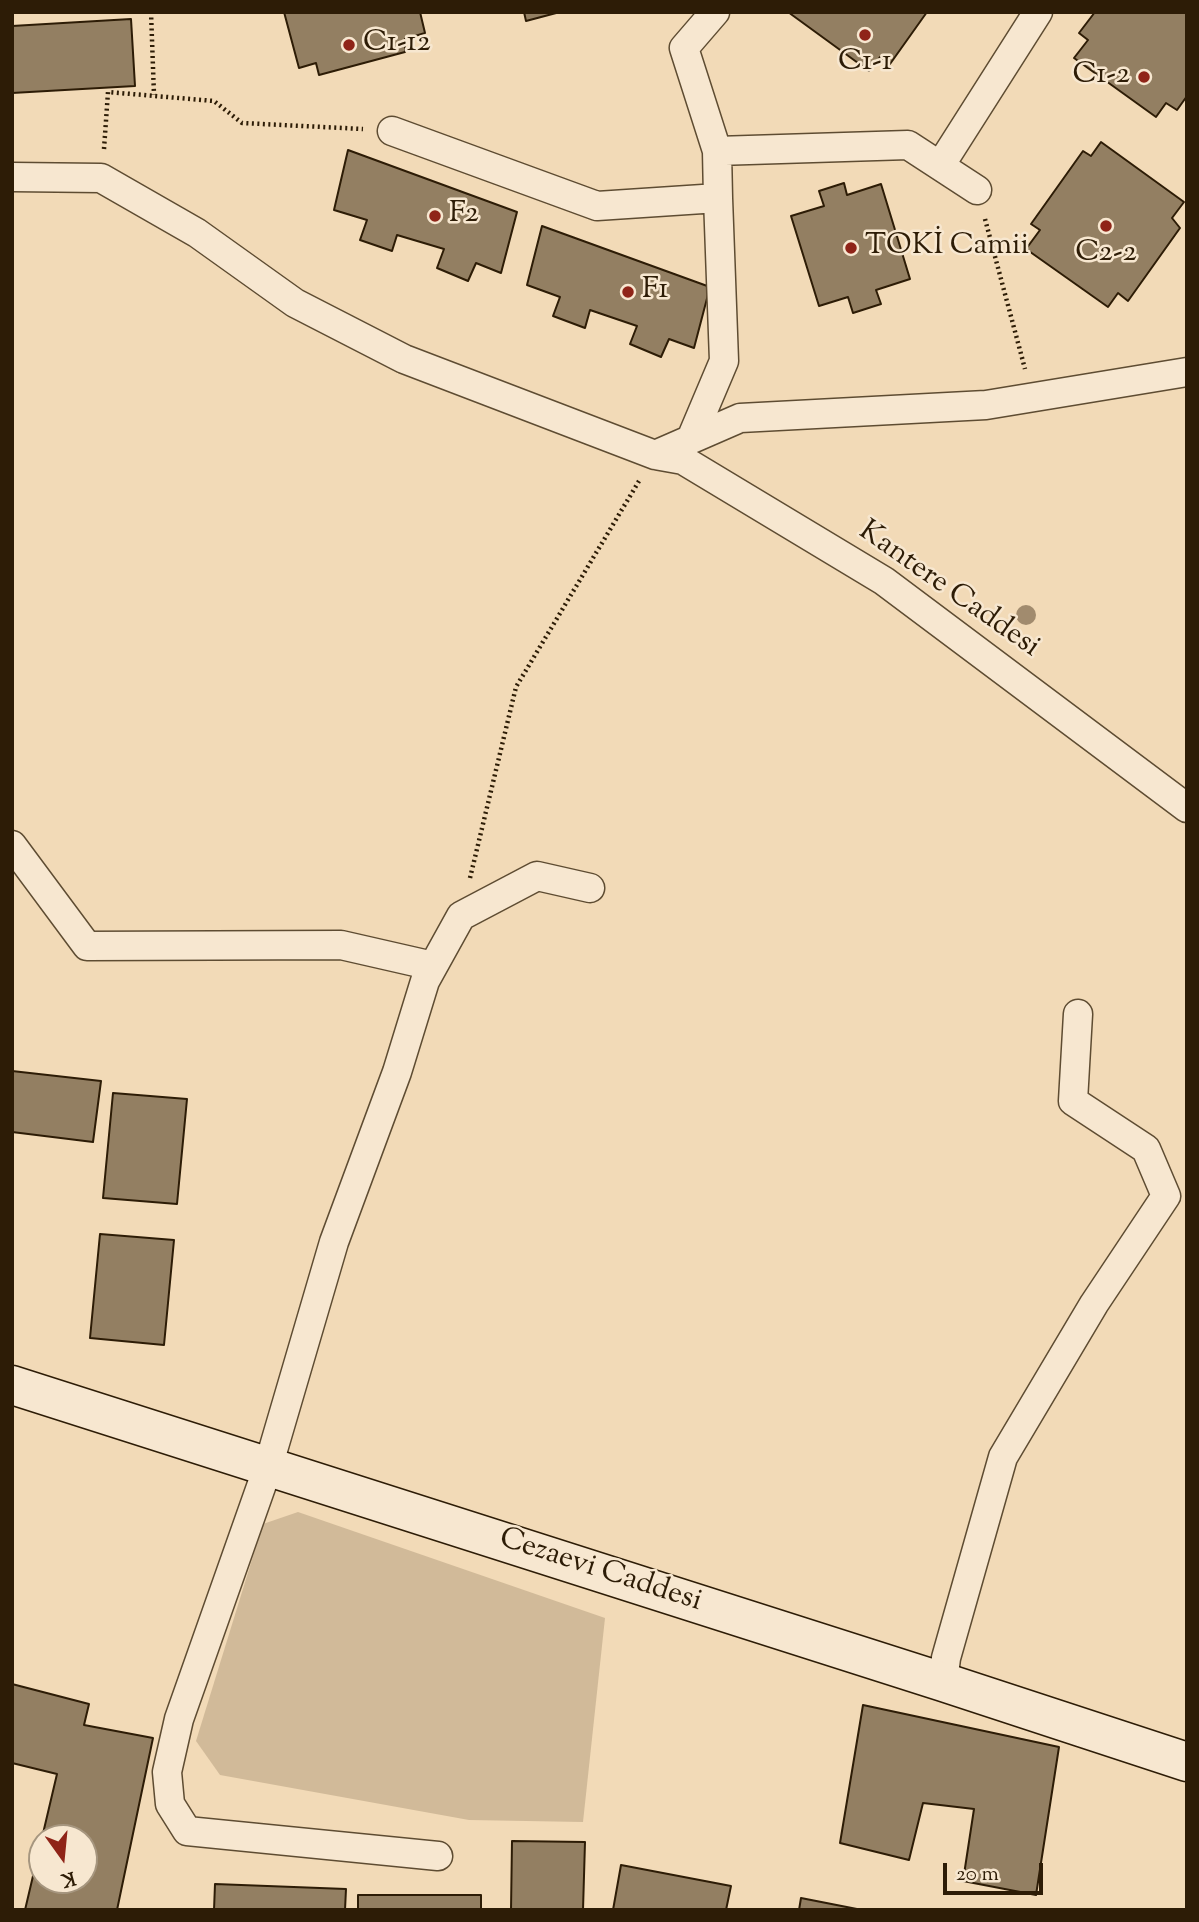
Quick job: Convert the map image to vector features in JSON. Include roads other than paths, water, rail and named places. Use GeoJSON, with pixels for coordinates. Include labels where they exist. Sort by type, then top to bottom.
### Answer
{"type":"FeatureCollection","features":[{"type":"Feature","properties":{"kind":"street"},"geometry":{"type":"LineString","coordinates":[[691,439],[724,361],[717,151],[684,48],[715,12]]}},
{"type":"Feature","properties":{"kind":"street"},"geometry":{"type":"LineString","coordinates":[[940,166],[1038,12]]}},
{"type":"Feature","properties":{"kind":"street"},"geometry":{"type":"LineString","coordinates":[[392,131],[597,205],[718,198]]}},
{"type":"Feature","properties":{"kind":"street"},"geometry":{"type":"LineString","coordinates":[[717,151],[908,145],[977,190]]}},
{"type":"Feature","properties":{"kind":"street","name":"Kantere Caddesi"},"geometry":{"type":"LineString","coordinates":[[12,177],[102,177],[197,233],[295,303],[404,359],[655,455],[683,460],[884,581],[1187,808]]}},
{"type":"Feature","properties":{"kind":"street"},"geometry":{"type":"LineString","coordinates":[[655,455],[740,418],[986,405],[1187,372]]}},
{"type":"Feature","properties":{"kind":"street"},"geometry":{"type":"LineString","coordinates":[[12,845],[87,946],[341,945],[433,966]]}},
{"type":"Feature","properties":{"kind":"street"},"geometry":{"type":"LineString","coordinates":[[438,1856],[187,1831],[170,1804],[167,1772],[179,1719],[268,1467],[334,1242],[397,1072],[425,981],[461,916],[537,876],[590,888]]}},
{"type":"Feature","properties":{"kind":"street"},"geometry":{"type":"LineString","coordinates":[[943,1682],[946,1657],[1003,1457],[1094,1304],[1166,1196],[1146,1149],[1073,1101],[1079,1014]]}},
{"type":"Feature","properties":{"kind":"street","name":"Cezaevi Caddesi"},"geometry":{"type":"LineString","coordinates":[[12,1385],[1187,1762]]}},
{"type":"Feature","properties":{"kind":"place","name":"C1-1"},"geometry":{"type":"Point","coordinates":[865,35]}},
{"type":"Feature","properties":{"kind":"place","name":"C1-12"},"geometry":{"type":"Point","coordinates":[349,45]}},
{"type":"Feature","properties":{"kind":"place","name":"C1-2"},"geometry":{"type":"Point","coordinates":[1144,77]}},
{"type":"Feature","properties":{"kind":"place","name":"F2"},"geometry":{"type":"Point","coordinates":[435,216]}},
{"type":"Feature","properties":{"kind":"place","name":"C2-2"},"geometry":{"type":"Point","coordinates":[1106,226]}},
{"type":"Feature","properties":{"kind":"place","name":"TOKİ Camii"},"geometry":{"type":"Point","coordinates":[851,248]}},
{"type":"Feature","properties":{"kind":"place","name":"F1"},"geometry":{"type":"Point","coordinates":[628,292]}}]}
